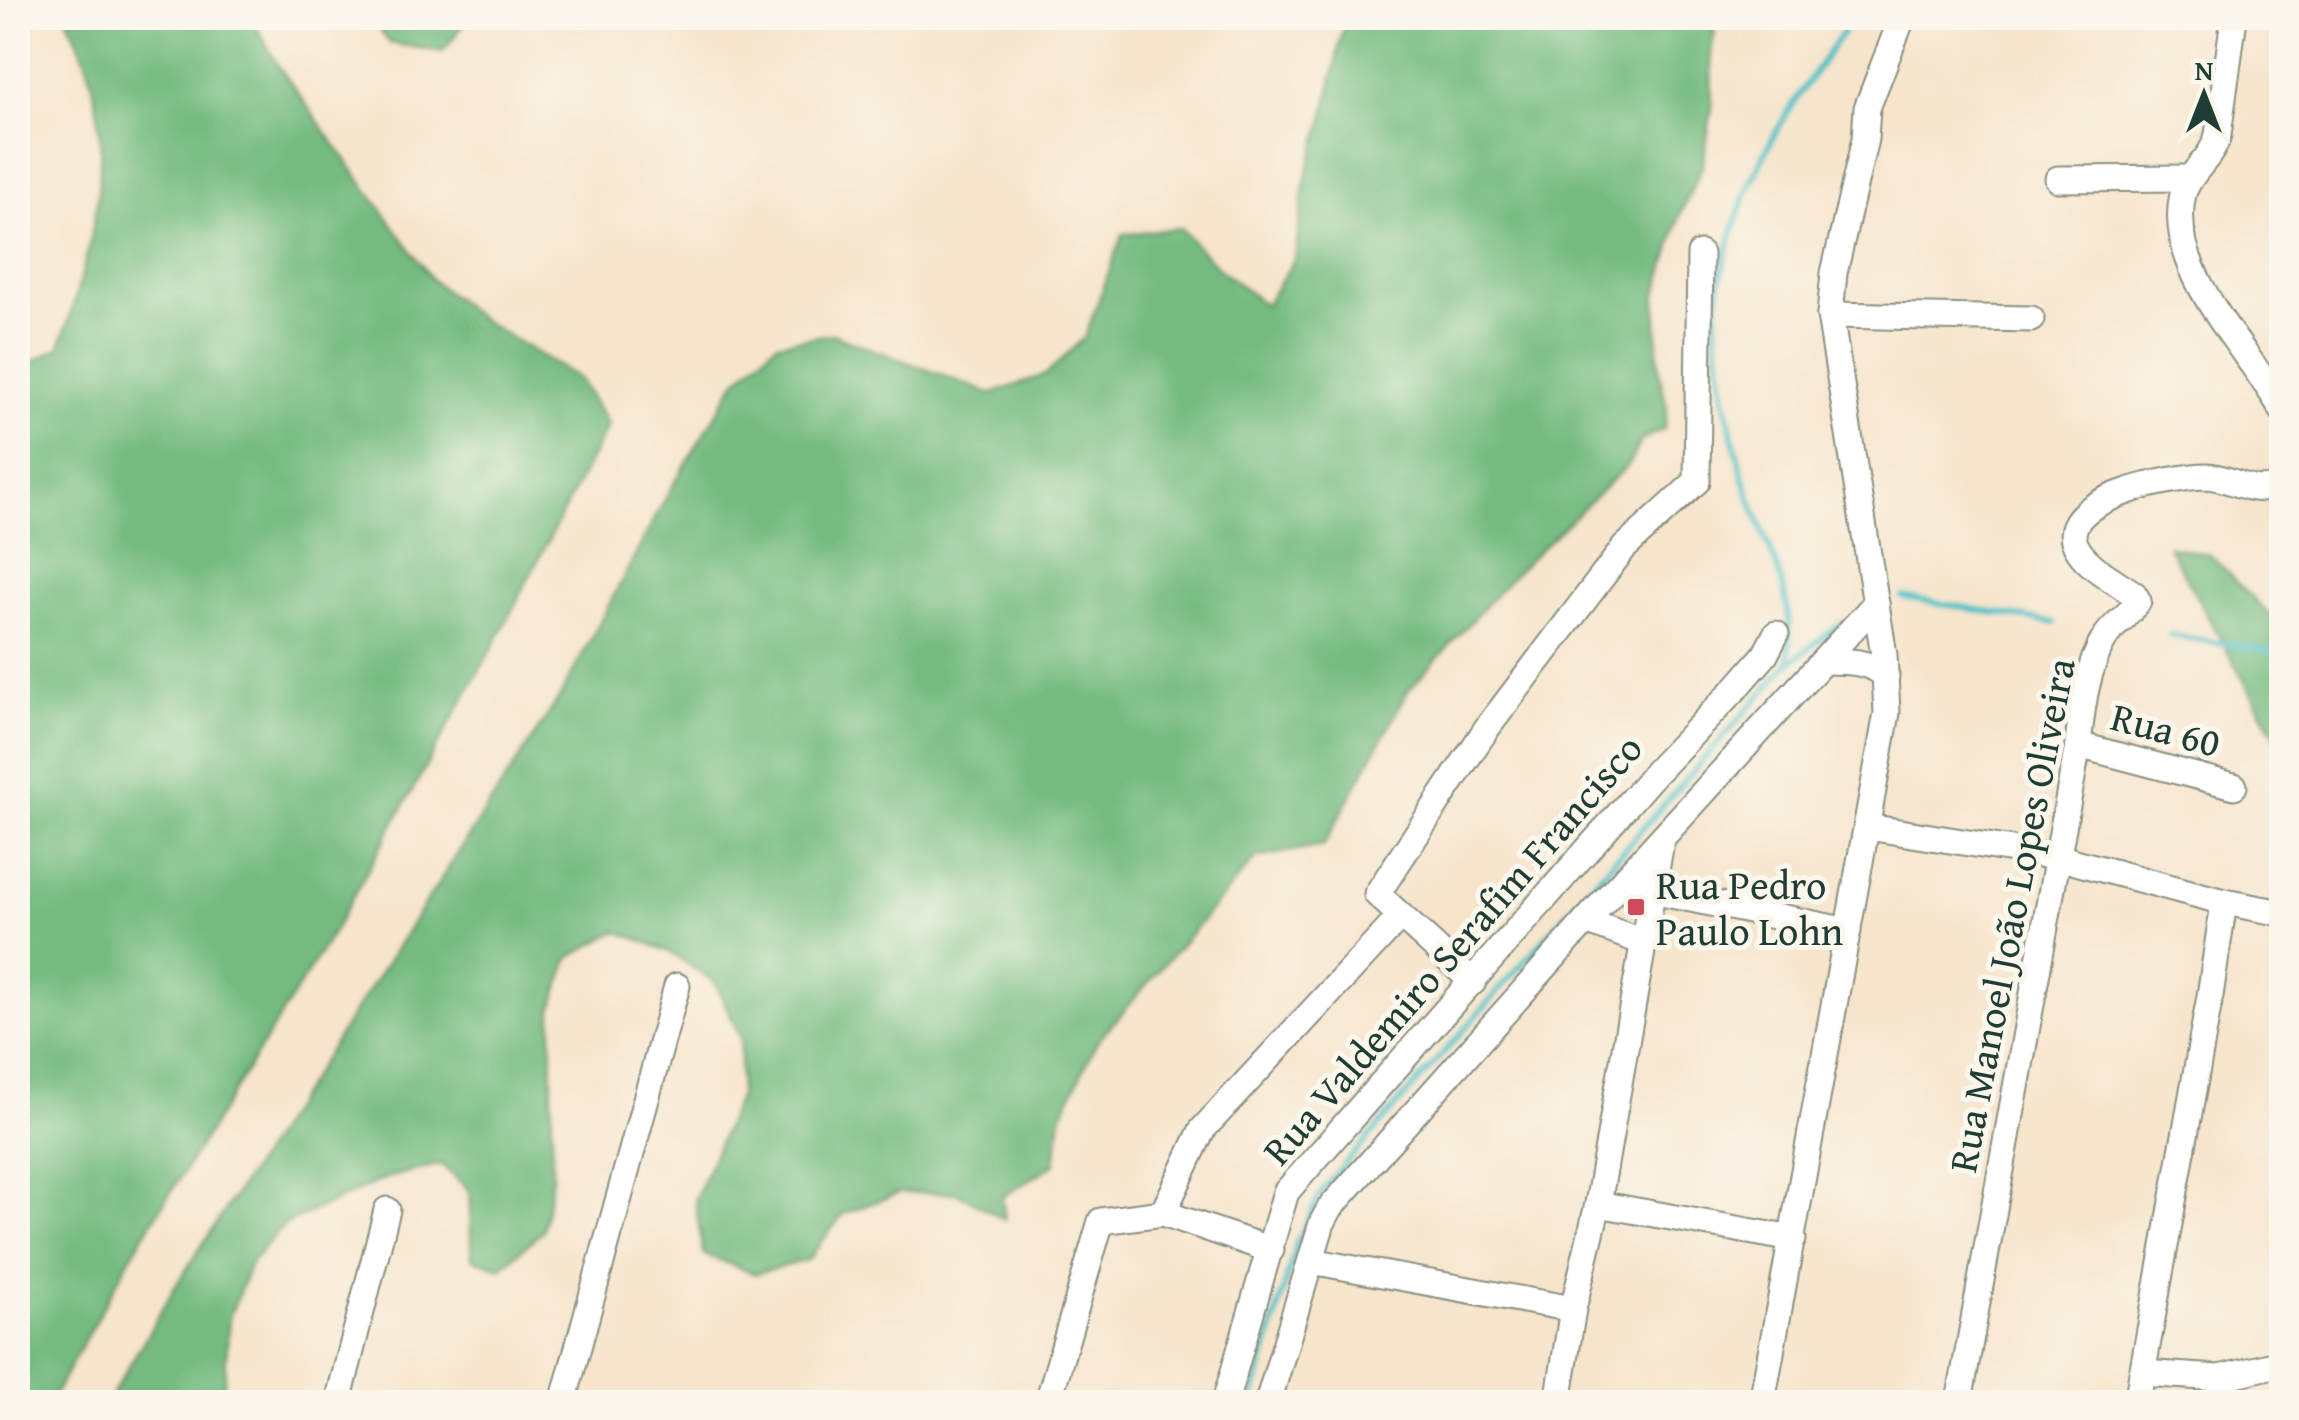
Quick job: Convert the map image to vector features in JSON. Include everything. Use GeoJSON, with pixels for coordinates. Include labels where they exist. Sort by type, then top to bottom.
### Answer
{"type":"FeatureCollection","features":[{"type":"Feature","properties":{"kind":"street"},"geometry":{"type":"LineString","coordinates":[[1762,1402],[1885,732],[1886,676],[1830,315],[1834,274],[1865,139],[1867,108],[1902,18]]}},
{"type":"Feature","properties":{"kind":"street"},"geometry":{"type":"LineString","coordinates":[[2234,18],[2214,150],[2189,178],[2181,210],[2186,258],[2282,409]]}},
{"type":"Feature","properties":{"kind":"street"},"geometry":{"type":"LineString","coordinates":[[2058,179],[2189,178]]}},
{"type":"Feature","properties":{"kind":"street"},"geometry":{"type":"LineString","coordinates":[[1473,982],[1377,894],[1487,728],[1624,548],[1697,481],[1700,254]]}},
{"type":"Feature","properties":{"kind":"street"},"geometry":{"type":"LineString","coordinates":[[1830,315],[2031,319]]}},
{"type":"Feature","properties":{"kind":"street","name":"Rua Manoel João Lopes Oliveira"},"geometry":{"type":"LineString","coordinates":[[1968,1401],[2083,702],[2098,649],[2138,600],[2078,550],[2076,522],[2090,507],[2130,489],[2174,480],[2211,476],[2262,490],[2282,484]]}},
{"type":"Feature","properties":{"kind":"street"},"geometry":{"type":"LineString","coordinates":[[1268,1402],[1322,1223],[1330,1208],[1876,604]]}},
{"type":"Feature","properties":{"kind":"street","name":"Rua Valdemiro Serafim Francisco"},"geometry":{"type":"LineString","coordinates":[[1225,1402],[1286,1192],[1746,676],[1776,634]]}},
{"type":"Feature","properties":{"kind":"street"},"geometry":{"type":"LineString","coordinates":[[1826,660],[1869,665],[1886,676]]}},
{"type":"Feature","properties":{"kind":"street","name":"Rua 60"},"geometry":{"type":"LineString","coordinates":[[2078,745],[2234,786]]}},
{"type":"Feature","properties":{"kind":"street"},"geometry":{"type":"LineString","coordinates":[[1868,827],[2057,857],[2224,902],[2282,912]]}},
{"type":"Feature","properties":{"kind":"street"},"geometry":{"type":"LineString","coordinates":[[1558,1402],[1573,1309],[1598,1204],[1661,842]]}},
{"type":"Feature","properties":{"kind":"street"},"geometry":{"type":"LineString","coordinates":[[1620,885],[1848,931]]}},
{"type":"Feature","properties":{"kind":"street"},"geometry":{"type":"LineString","coordinates":[[2137,1402],[2224,902]]}},
{"type":"Feature","properties":{"kind":"street"},"geometry":{"type":"LineString","coordinates":[[1162,1213],[1202,1130],[1401,916]]}},
{"type":"Feature","properties":{"kind":"street"},"geometry":{"type":"LineString","coordinates":[[1586,921],[1643,942]]}},
{"type":"Feature","properties":{"kind":"street"},"geometry":{"type":"LineString","coordinates":[[563,1402],[677,986]]}},
{"type":"Feature","properties":{"kind":"street"},"geometry":{"type":"LineString","coordinates":[[1598,1204],[1793,1239]]}},
{"type":"Feature","properties":{"kind":"street"},"geometry":{"type":"LineString","coordinates":[[338,1402],[387,1210]]}},
{"type":"Feature","properties":{"kind":"street"},"geometry":{"type":"LineString","coordinates":[[1048,1402],[1100,1221],[1162,1213],[1271,1250]]}},
{"type":"Feature","properties":{"kind":"street"},"geometry":{"type":"LineString","coordinates":[[1312,1261],[1573,1309]]}},
{"type":"Feature","properties":{"kind":"street"},"geometry":{"type":"LineString","coordinates":[[2142,1373],[2219,1378],[2282,1364]]}},
{"type":"Feature","properties":{"kind":"green space"},"geometry":{"type":"Polygon","coordinates":[[[67,18],[252,18],[279,67],[433,281],[480,319],[578,378],[608,425],[495,643],[334,930],[134,1251],[50,1402],[18,1402],[18,370],[60,347],[85,264],[99,182],[96,100],[85,59],[67,18]]]}},
{"type":"Feature","properties":{"kind":"green space"},"geometry":{"type":"Polygon","coordinates":[[[370,18],[469,18],[442,52],[390,43],[370,18]]]}},
{"type":"Feature","properties":{"kind":"green space"},"geometry":{"type":"Polygon","coordinates":[[[1345,18],[1718,18],[1711,51],[1712,109],[1702,167],[1680,215],[1656,298],[1659,371],[1667,408],[1664,429],[1641,440],[1629,464],[1515,573],[1408,691],[1324,845],[1256,858],[1096,1043],[1061,1116],[1055,1164],[1002,1197],[1005,1220],[957,1193],[899,1193],[843,1214],[808,1260],[755,1274],[703,1254],[695,1199],[739,1095],[741,1039],[715,982],[668,951],[617,931],[569,958],[552,1010],[552,1176],[543,1230],[501,1268],[472,1258],[469,1190],[441,1164],[386,1178],[285,1224],[250,1264],[229,1318],[223,1402],[108,1402],[175,1287],[561,695],[669,492],[736,381],[777,343],[832,334],[992,394],[1047,374],[1085,337],[1123,234],[1180,228],[1219,269],[1265,305],[1295,259],[1306,176],[1323,124],[1345,18]]]}},
{"type":"Feature","properties":{"kind":"green space"},"geometry":{"type":"Polygon","coordinates":[[[2168,546],[2210,555],[2269,615],[2281,613],[2281,746],[2168,546]]]}},
{"type":"Feature","properties":{"kind":"waterway"},"geometry":{"type":"LineString","coordinates":[[1788,662],[1788,610],[1776,564],[1742,472],[1719,357],[1716,310],[1737,220],[1765,153],[1852,18]]}},
{"type":"Feature","properties":{"kind":"waterway"},"geometry":{"type":"LineString","coordinates":[[1903,597],[2054,623]]}},
{"type":"Feature","properties":{"kind":"waterway"},"geometry":{"type":"LineString","coordinates":[[1252,1402],[1297,1242],[1324,1188],[1788,664],[1841,624]]}},
{"type":"Feature","properties":{"kind":"waterway"},"geometry":{"type":"LineString","coordinates":[[2170,635],[2282,653]]}},
{"type":"Feature","properties":{"kind":"place","name":"Rua Pedro Paulo Lohn"},"geometry":{"type":"Point","coordinates":[1636,907]}}]}
